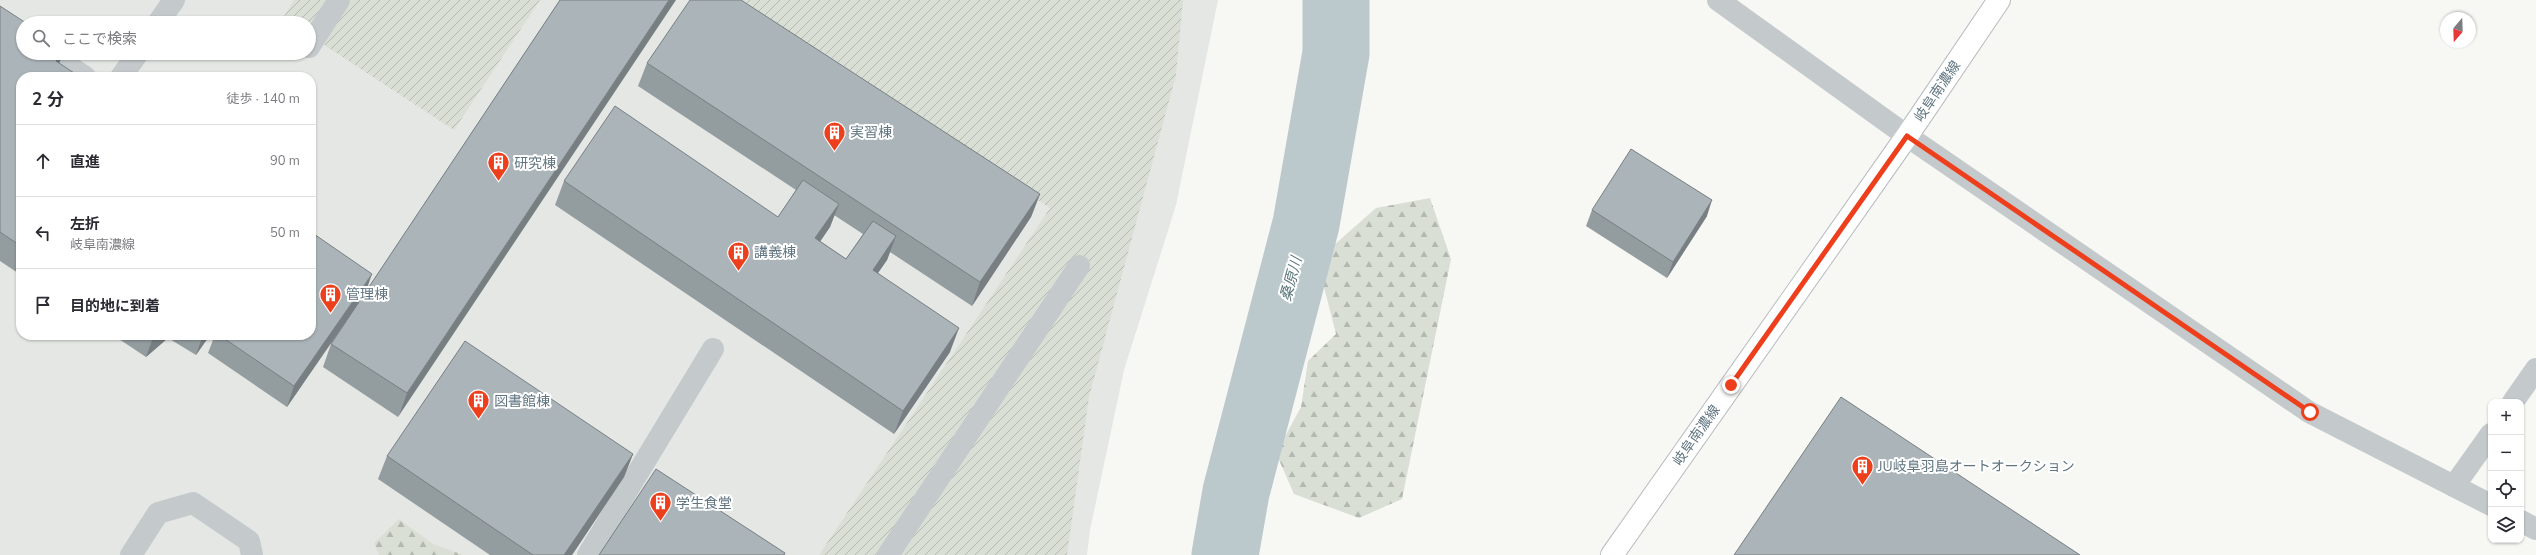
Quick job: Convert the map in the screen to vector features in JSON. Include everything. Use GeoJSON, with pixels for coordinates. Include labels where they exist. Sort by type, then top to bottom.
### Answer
{"type":"FeatureCollection","features":[{"type":"Feature","properties":{"kind":"main road","name":"岐阜南濃線"},"geometry":{"type":"LineString","coordinates":[[1612,555],[1907,136],[1999,0]]}},
{"type":"Feature","properties":{"kind":"street"},"geometry":{"type":"LineString","coordinates":[[163,16],[174,0]]}},
{"type":"Feature","properties":{"kind":"street"},"geometry":{"type":"LineString","coordinates":[[316,36],[339,0]]}},
{"type":"Feature","properties":{"kind":"street"},"geometry":{"type":"LineString","coordinates":[[1718,0],[1907,136],[2310,412],[2488,503]]}},
{"type":"Feature","properties":{"kind":"street"},"geometry":{"type":"LineString","coordinates":[[60,60],[78,72]]}},
{"type":"Feature","properties":{"kind":"street"},"geometry":{"type":"LineString","coordinates":[[125,72],[133,60]]}},
{"type":"Feature","properties":{"kind":"street"},"geometry":{"type":"LineString","coordinates":[[888,555],[1079,266]]}},
{"type":"Feature","properties":{"kind":"street"},"geometry":{"type":"LineString","coordinates":[[588,555],[713,349]]}},
{"type":"Feature","properties":{"kind":"street"},"geometry":{"type":"LineString","coordinates":[[2515,399],[2536,369]]}},
{"type":"Feature","properties":{"kind":"street"},"geometry":{"type":"LineString","coordinates":[[2454,486],[2490,435]]}},
{"type":"Feature","properties":{"kind":"street"},"geometry":{"type":"LineString","coordinates":[[131,555],[158,513],[193,503],[250,548],[270,555]]}},
{"type":"Feature","properties":{"kind":"street"},"geometry":{"type":"LineString","coordinates":[[2524,523],[2536,529]]}},
{"type":"Feature","properties":{"kind":"shaded area"},"geometry":{"type":"Polygon","coordinates":[[[0,0],[1218,0],[1176,205],[1124,370],[1090,530],[1087,555],[0,555],[0,0]]]}},
{"type":"Feature","properties":{"kind":"green space"},"geometry":{"type":"Polygon","coordinates":[[[294,0],[540,0],[454,130],[316,40],[316,16],[284,16],[294,0]]]}},
{"type":"Feature","properties":{"kind":"green space"},"geometry":{"type":"Polygon","coordinates":[[[735,0],[1183,0],[1176,75],[1089,397],[1067,555],[819,555],[1050,208],[735,0]]]}},
{"type":"Feature","properties":{"kind":"green space"},"geometry":{"type":"Polygon","coordinates":[[[1430,198],[1451,259],[1402,499],[1359,518],[1294,494],[1276,453],[1301,407],[1308,361],[1336,334],[1317,260],[1376,208],[1430,198]]]}},
{"type":"Feature","properties":{"kind":"green space"},"geometry":{"type":"Polygon","coordinates":[[[399,519],[433,544],[464,555],[379,555],[374,543],[399,519]]]}},
{"type":"Feature","properties":{"kind":"building","name":"研究棟"},"geometry":{"type":"Polygon","coordinates":[[[560,0],[669,0],[407,393],[331,344],[560,0]]]}},
{"type":"Feature","properties":{"kind":"building","name":"実習棟"},"geometry":{"type":"Polygon","coordinates":[[[690,0],[741,0],[1040,194],[980,282],[647,63],[690,0]]]}},
{"type":"Feature","properties":{"kind":"building"},"geometry":{"type":"Polygon","coordinates":[[[0,6],[16,16],[16,60],[57,60],[56,61],[72,72],[16,72],[16,243],[0,232],[0,6]]]}},
{"type":"Feature","properties":{"kind":"building","name":"講義棟"},"geometry":{"type":"Polygon","coordinates":[[[615,106],[778,217],[803,180],[839,204],[815,238],[846,259],[873,221],[896,236],[873,270],[959,328],[903,411],[564,181],[615,106]]]}},
{"type":"Feature","properties":{"kind":"building"},"geometry":{"type":"Polygon","coordinates":[[[1631,149],[1712,200],[1673,262],[1592,210],[1631,149]]]}},
{"type":"Feature","properties":{"kind":"building"},"geometry":{"type":"Polygon","coordinates":[[[316,235],[372,274],[294,386],[226,340],[316,340],[316,235]]]}},
{"type":"Feature","properties":{"kind":"building","name":"図書館棟"},"geometry":{"type":"Polygon","coordinates":[[[465,341],[633,454],[564,555],[533,555],[387,456],[465,341]]]}},
{"type":"Feature","properties":{"kind":"building","name":"JU岐阜羽島オートオークション"},"geometry":{"type":"Polygon","coordinates":[[[1841,397],[2080,555],[1734,555],[1841,397]]]}},
{"type":"Feature","properties":{"kind":"building"},"geometry":{"type":"Polygon","coordinates":[[[656,469],[785,553],[784,555],[599,555],[656,469]]]}},
{"type":"Feature","properties":{"kind":"waterway","name":"桑原川"},"geometry":{"type":"LineString","coordinates":[[1225,555],[1236,492],[1306,224],[1336,53],[1336,0]]}},
{"type":"Feature","properties":{"kind":"place","name":"実習棟"},"geometry":{"type":"Point","coordinates":[834,152]}},
{"type":"Feature","properties":{"kind":"place","name":"研究棟"},"geometry":{"type":"Point","coordinates":[499,182]}},
{"type":"Feature","properties":{"kind":"place","name":"講義棟"},"geometry":{"type":"Point","coordinates":[738,272]}},
{"type":"Feature","properties":{"kind":"place","name":"管理棟"},"geometry":{"type":"Point","coordinates":[331,314]}},
{"type":"Feature","properties":{"kind":"place","name":"図書館棟"},"geometry":{"type":"Point","coordinates":[479,420]}},
{"type":"Feature","properties":{"kind":"place","name":"JU岐阜羽島オートオークション"},"geometry":{"type":"Point","coordinates":[1863,486]}},
{"type":"Feature","properties":{"kind":"place","name":"学生食堂"},"geometry":{"type":"Point","coordinates":[661,522]}},
{"type":"Feature","properties":{"kind":"route"},"geometry":{"type":"LineString","coordinates":[[1731,385],[1907,136],[2310,412]]}}]}
